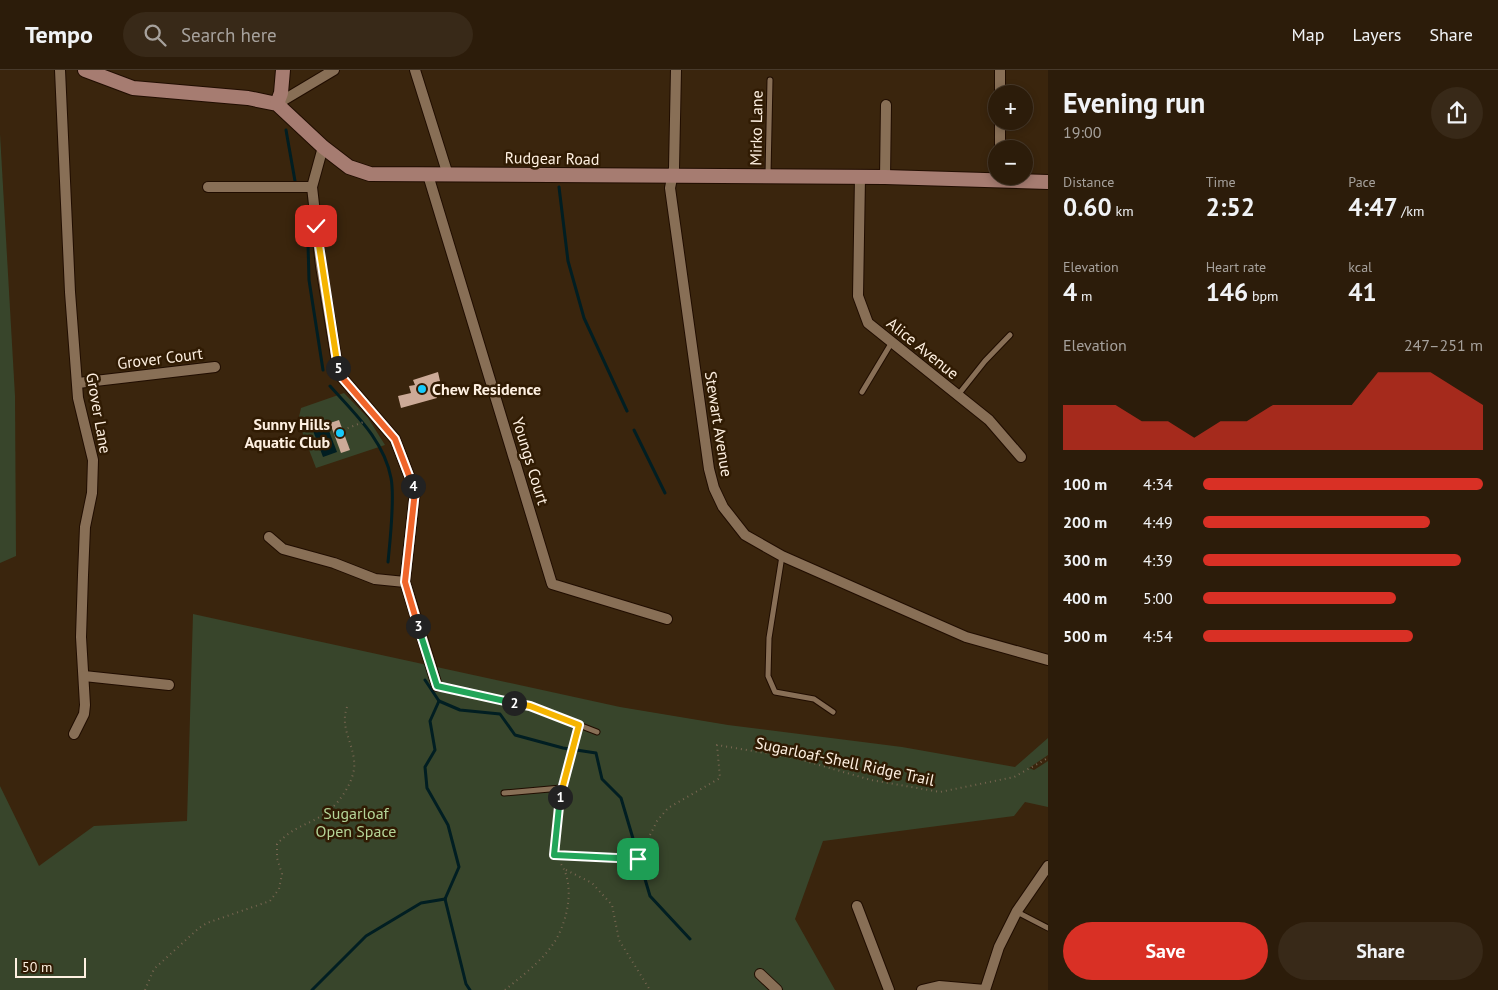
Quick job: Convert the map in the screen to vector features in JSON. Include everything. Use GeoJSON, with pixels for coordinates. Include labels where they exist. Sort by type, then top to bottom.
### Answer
{"type":"FeatureCollection","features":[{"type":"Feature","properties":{"kind":"street","name":"Grover Lane"},"geometry":{"type":"LineString","coordinates":[[60,70],[70,292],[78,398],[93,460],[92,492],[85,527],[83,565],[81,637],[84,714],[74,734]]}},
{"type":"Feature","properties":{"kind":"street"},"geometry":{"type":"LineString","coordinates":[[85,70],[134,88],[248,98],[277,104],[334,70]]}},
{"type":"Feature","properties":{"kind":"street"},"geometry":{"type":"LineString","coordinates":[[277,104],[281,93],[283,70]]}},
{"type":"Feature","properties":{"kind":"street"},"geometry":{"type":"LineString","coordinates":[[415,70],[448,175]]}},
{"type":"Feature","properties":{"kind":"street","name":"Stewart Avenue"},"geometry":{"type":"LineString","coordinates":[[676,70],[670,188],[709,469],[714,488],[723,507],[744,535],[782,556],[966,637],[1048,660]]}},
{"type":"Feature","properties":{"kind":"street"},"geometry":{"type":"LineString","coordinates":[[1000,70],[1000,85]]}},
{"type":"Feature","properties":{"kind":"street","name":"Rudgear Road"},"geometry":{"type":"LineString","coordinates":[[277,104],[323,147],[349,167],[370,174],[988,178]]}},
{"type":"Feature","properties":{"kind":"street"},"geometry":{"type":"LineString","coordinates":[[885,177],[886,105]]}},
{"type":"Feature","properties":{"kind":"street"},"geometry":{"type":"LineString","coordinates":[[323,147],[312,187],[321,266],[339,374],[395,439],[415,491],[405,582],[437,686]]}},
{"type":"Feature","properties":{"kind":"street","name":"Youngs Court"},"geometry":{"type":"LineString","coordinates":[[428,175],[552,584],[667,619]]}},
{"type":"Feature","properties":{"kind":"street","name":"Alice Avenue"},"geometry":{"type":"LineString","coordinates":[[860,177],[858,296],[868,323],[989,420],[1021,458]]}},
{"type":"Feature","properties":{"kind":"street","name":"Rudgear Road"},"geometry":{"type":"LineString","coordinates":[[1033,181],[1048,182]]}},
{"type":"Feature","properties":{"kind":"street"},"geometry":{"type":"LineString","coordinates":[[208,187],[312,187]]}},
{"type":"Feature","properties":{"kind":"street","name":"Grover Court"},"geometry":{"type":"LineString","coordinates":[[78,383],[216,367]]}},
{"type":"Feature","properties":{"kind":"street"},"geometry":{"type":"LineString","coordinates":[[268,537],[283,549],[334,563],[375,579],[405,582]]}},
{"type":"Feature","properties":{"kind":"street"},"geometry":{"type":"LineString","coordinates":[[84,676],[169,685]]}},
{"type":"Feature","properties":{"kind":"street"},"geometry":{"type":"LineString","coordinates":[[922,990],[939,986],[985,990],[998,947],[1016,911],[1048,866]]}},
{"type":"Feature","properties":{"kind":"street"},"geometry":{"type":"LineString","coordinates":[[856,906],[890,990]]}},
{"type":"Feature","properties":{"kind":"street"},"geometry":{"type":"LineString","coordinates":[[760,974],[777,990]]}},
{"type":"Feature","properties":{"kind":"lane","name":"Mirko Lane"},"geometry":{"type":"LineString","coordinates":[[768,177],[770,80]]}},
{"type":"Feature","properties":{"kind":"lane"},"geometry":{"type":"LineString","coordinates":[[958,395],[985,361],[1010,335]]}},
{"type":"Feature","properties":{"kind":"lane"},"geometry":{"type":"LineString","coordinates":[[862,392],[892,342]]}},
{"type":"Feature","properties":{"kind":"lane"},"geometry":{"type":"LineString","coordinates":[[782,556],[769,638],[768,676],[775,692],[814,699],[833,712]]}},
{"type":"Feature","properties":{"kind":"lane"},"geometry":{"type":"LineString","coordinates":[[437,686],[530,706],[597,732]]}},
{"type":"Feature","properties":{"kind":"lane"},"geometry":{"type":"LineString","coordinates":[[554,855],[561,788],[579,725]]}},
{"type":"Feature","properties":{"kind":"lane"},"geometry":{"type":"LineString","coordinates":[[504,793],[561,788]]}},
{"type":"Feature","properties":{"kind":"lane"},"geometry":{"type":"LineString","coordinates":[[1016,911],[1048,928]]}},
{"type":"Feature","properties":{"kind":"path"},"geometry":{"type":"LineString","coordinates":[[343,430],[366,420]]}},
{"type":"Feature","properties":{"kind":"path"},"geometry":{"type":"LineString","coordinates":[[145,990],[154,969],[199,928],[207,923],[270,901],[279,889],[282,874],[277,858],[277,844],[295,828],[334,807],[353,776],[354,758],[347,738],[344,717],[347,708]]}},
{"type":"Feature","properties":{"kind":"path","name":"Sugarloaf-Shell Ridge Trail"},"geometry":{"type":"LineString","coordinates":[[554,855],[638,859],[657,821],[668,808],[720,778],[717,745],[795,758],[871,780],[940,792],[1014,777],[1048,758]]}},
{"type":"Feature","properties":{"kind":"path"},"geometry":{"type":"LineString","coordinates":[[554,855],[566,870],[592,883],[612,905],[619,940],[650,990]]}},
{"type":"Feature","properties":{"kind":"path"},"geometry":{"type":"LineString","coordinates":[[505,990],[531,969],[557,938],[570,900],[566,870]]}},
{"type":"Feature","properties":{"kind":"green space"},"geometry":{"type":"Polygon","coordinates":[[[0,134],[15,396],[16,556],[0,563],[0,134]]]}},
{"type":"Feature","properties":{"kind":"green space","name":"Sunny Hills Aquatic Club"},"geometry":{"type":"Polygon","coordinates":[[[344,393],[368,418],[385,445],[316,468],[298,421],[301,408],[344,393]]]}},
{"type":"Feature","properties":{"kind":"green space","name":"Sugarloaf Open Space"},"geometry":{"type":"Polygon","coordinates":[[[193,614],[620,707],[728,725],[902,747],[1015,767],[1048,738],[1048,755],[1029,768],[1034,770],[1048,761],[1048,807],[1025,802],[1014,816],[823,841],[795,919],[835,990],[0,990],[0,786],[39,866],[94,826],[187,821],[193,614]]]}},
{"type":"Feature","properties":{"kind":"water"},"geometry":{"type":"Polygon","coordinates":[[[326,423],[337,452],[323,457],[312,428],[326,423]]]}},
{"type":"Feature","properties":{"kind":"building","name":"Chew Residence"},"geometry":{"type":"Polygon","coordinates":[[[438,372],[440,381],[433,383],[437,398],[401,408],[398,396],[411,393],[409,386],[415,385],[413,380],[438,372]]]}},
{"type":"Feature","properties":{"kind":"building"},"geometry":{"type":"Polygon","coordinates":[[[339,420],[350,450],[341,453],[330,423],[339,420]]]}},
{"type":"Feature","properties":{"kind":"waterway"},"geometry":{"type":"LineString","coordinates":[[286,130],[295,181]]}},
{"type":"Feature","properties":{"kind":"waterway"},"geometry":{"type":"LineString","coordinates":[[559,187],[568,261],[584,318],[627,411]]}},
{"type":"Feature","properties":{"kind":"waterway"},"geometry":{"type":"LineString","coordinates":[[308,244],[309,280],[323,370]]}},
{"type":"Feature","properties":{"kind":"waterway"},"geometry":{"type":"LineString","coordinates":[[330,386],[367,428],[382,451],[387,464],[392,486],[392,520],[388,562]]}},
{"type":"Feature","properties":{"kind":"waterway"},"geometry":{"type":"LineString","coordinates":[[634,430],[665,493]]}},
{"type":"Feature","properties":{"kind":"waterway"},"geometry":{"type":"LineString","coordinates":[[425,680],[439,701],[430,721],[435,750],[425,767],[427,788],[448,825],[459,867],[445,899]]}},
{"type":"Feature","properties":{"kind":"waterway"},"geometry":{"type":"LineString","coordinates":[[439,701],[460,710],[500,714],[515,735],[563,748],[596,753],[602,779],[621,798],[650,896],[690,939]]}},
{"type":"Feature","properties":{"kind":"waterway"},"geometry":{"type":"LineString","coordinates":[[445,899],[466,984],[470,990]]}},
{"type":"Feature","properties":{"kind":"waterway"},"geometry":{"type":"LineString","coordinates":[[312,990],[366,936],[421,903],[445,899]]}},
{"type":"Feature","properties":{"kind":"place","name":"Chew Residence"},"geometry":{"type":"Point","coordinates":[422,389]}},
{"type":"Feature","properties":{"kind":"place","name":"Sunny Hills Aquatic Club"},"geometry":{"type":"Point","coordinates":[340,433]}},
{"type":"Feature","properties":{"kind":"route"},"geometry":{"type":"LineString","coordinates":[[316,226],[339,374],[395,439],[415,491],[405,582],[437,686],[530,706],[579,725],[561,788],[554,855],[638,859]]}}]}
